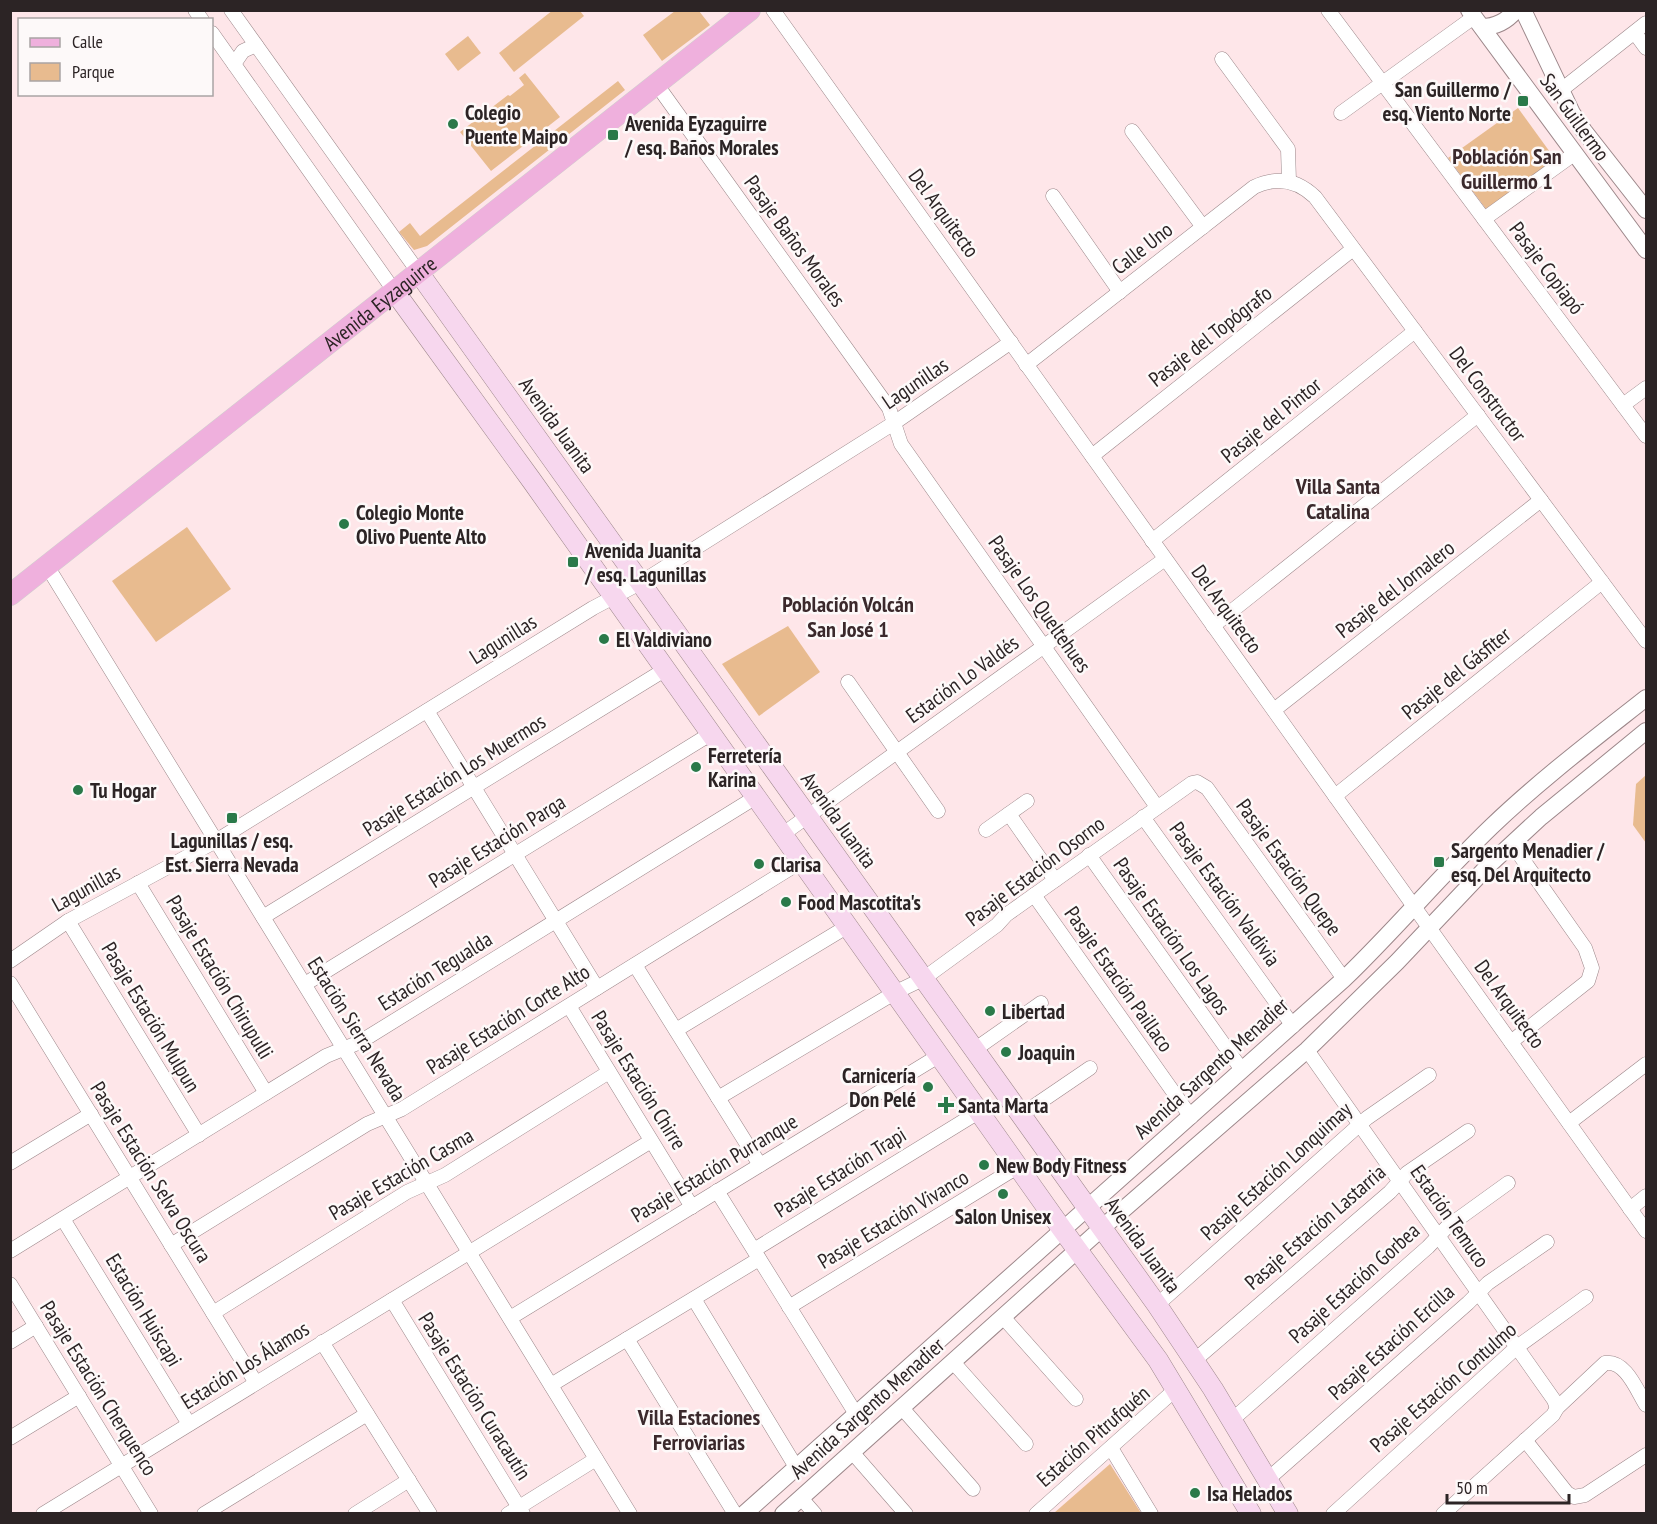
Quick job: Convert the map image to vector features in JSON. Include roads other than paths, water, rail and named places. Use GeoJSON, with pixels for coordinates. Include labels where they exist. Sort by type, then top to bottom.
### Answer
{"type":"FeatureCollection","features":[{"type":"Feature","properties":{"kind":"main road","name":"Avenida Eyzaguirre"},"geometry":{"type":"LineString","coordinates":[[10,595],[657,86],[750,10]]}},
{"type":"Feature","properties":{"kind":"main road","name":"Avenida Juanita"},"geometry":{"type":"LineString","coordinates":[[418,273],[1157,1305],[1195,1360],[1288,1514]]}},
{"type":"Feature","properties":{"kind":"main road"},"geometry":{"type":"LineString","coordinates":[[395,292],[1146,1344],[1176,1389],[1251,1514]]}},
{"type":"Feature","properties":{"kind":"street","name":"Avenida Juanita"},"geometry":{"type":"LineString","coordinates":[[231,10],[418,273]]}},
{"type":"Feature","properties":{"kind":"street","name":"Del Arquitecto"},"geometry":{"type":"LineString","coordinates":[[773,10],[1647,1231]]}},
{"type":"Feature","properties":{"kind":"street","name":"Pasaje Copiapó"},"geometry":{"type":"LineString","coordinates":[[1328,10],[1647,436]]}},
{"type":"Feature","properties":{"kind":"street"},"geometry":{"type":"LineString","coordinates":[[1341,113],[1475,18],[1490,27],[1504,21],[1516,10]]}},
{"type":"Feature","properties":{"kind":"street","name":"San Guillermo"},"geometry":{"type":"LineString","coordinates":[[1523,10],[1560,91],[1584,130],[1647,210]]}},
{"type":"Feature","properties":{"kind":"street","name":"San Guillermo"},"geometry":{"type":"LineString","coordinates":[[1475,18],[1647,250]]}},
{"type":"Feature","properties":{"kind":"street"},"geometry":{"type":"LineString","coordinates":[[1560,91],[1647,23]]}},
{"type":"Feature","properties":{"kind":"street"},"geometry":{"type":"LineString","coordinates":[[1635,33],[1647,48]]}},
{"type":"Feature","properties":{"kind":"street"},"geometry":{"type":"LineString","coordinates":[[213,34],[395,292]]}},
{"type":"Feature","properties":{"kind":"street"},"geometry":{"type":"LineString","coordinates":[[234,64],[243,51],[256,45]]}},
{"type":"Feature","properties":{"kind":"street"},"geometry":{"type":"LineString","coordinates":[[1222,59],[1288,148],[1289,181]]}},
{"type":"Feature","properties":{"kind":"street","name":"Pasaje Baños Morales"},"geometry":{"type":"LineString","coordinates":[[657,86],[889,408],[894,423]]}},
{"type":"Feature","properties":{"kind":"street"},"geometry":{"type":"LineString","coordinates":[[1132,131],[1203,227]]}},
{"type":"Feature","properties":{"kind":"street"},"geometry":{"type":"LineString","coordinates":[[1484,219],[1574,154]]}},
{"type":"Feature","properties":{"kind":"street","name":"Calle Uno"},"geometry":{"type":"LineString","coordinates":[[1026,364],[1254,187],[1271,181],[1289,181]]}},
{"type":"Feature","properties":{"kind":"street","name":"Del Constructor"},"geometry":{"type":"LineString","coordinates":[[1289,181],[1299,185],[1315,197],[1647,641]]}},
{"type":"Feature","properties":{"kind":"street"},"geometry":{"type":"LineString","coordinates":[[1053,196],[1120,292]]}},
{"type":"Feature","properties":{"kind":"street","name":"Pasaje del Topógrafo"},"geometry":{"type":"LineString","coordinates":[[1092,456],[1353,249]]}},
{"type":"Feature","properties":{"kind":"street","name":"Pasaje del Pintor"},"geometry":{"type":"LineString","coordinates":[[1152,541],[1415,331]]}},
{"type":"Feature","properties":{"kind":"street","name":"Lagunillas"},"geometry":{"type":"LineString","coordinates":[[10,961],[68,921],[216,841],[614,596],[640,583],[894,423],[1011,342]]}},
{"type":"Feature","properties":{"kind":"street"},"geometry":{"type":"LineString","coordinates":[[1623,405],[1647,388]]}},
{"type":"Feature","properties":{"kind":"street"},"geometry":{"type":"LineString","coordinates":[[1213,626],[1478,415]]}},
{"type":"Feature","properties":{"kind":"street","name":"Pasaje Los Queltehues"},"geometry":{"type":"LineString","coordinates":[[894,423],[902,444],[1157,807]]}},
{"type":"Feature","properties":{"kind":"street","name":"Pasaje del Jornalero"},"geometry":{"type":"LineString","coordinates":[[1274,710],[1541,500]]}},
{"type":"Feature","properties":{"kind":"street","name":"Estación Lo Valdés"},"geometry":{"type":"LineString","coordinates":[[783,834],[1165,559]]}},
{"type":"Feature","properties":{"kind":"street","name":"Estación Sierra Nevada"},"geometry":{"type":"LineString","coordinates":[[47,566],[630,1514]]}},
{"type":"Feature","properties":{"kind":"street","name":"Pasaje del Gásfiter"},"geometry":{"type":"LineString","coordinates":[[1335,796],[1602,582]]}},
{"type":"Feature","properties":{"kind":"street","name":"Pasaje Estación Los Muermos"},"geometry":{"type":"LineString","coordinates":[[263,917],[666,669]]}},
{"type":"Feature","properties":{"kind":"street"},"geometry":{"type":"LineString","coordinates":[[848,682],[938,811]]}},
{"type":"Feature","properties":{"kind":"street","name":"Avenida Sargento Menadier"},"geometry":{"type":"LineString","coordinates":[[744,1514],[1293,1026],[1344,979],[1513,806],[1647,698]]}},
{"type":"Feature","properties":{"kind":"street"},"geometry":{"type":"LineString","coordinates":[[427,711],[597,988]]}},
{"type":"Feature","properties":{"kind":"street","name":"Avenida Sargento Menadier"},"geometry":{"type":"LineString","coordinates":[[783,1514],[1102,1228],[1307,1050],[1512,844],[1541,817],[1647,731]]}},
{"type":"Feature","properties":{"kind":"street","name":"Pasaje Estación Parga"},"geometry":{"type":"LineString","coordinates":[[305,984],[712,733]]}},
{"type":"Feature","properties":{"kind":"street","name":"Pasaje Estación Osorno"},"geometry":{"type":"LineString","coordinates":[[718,1098],[896,992],[923,979],[1054,880],[1188,785],[1197,782]]}},
{"type":"Feature","properties":{"kind":"street","name":"Pasaje Estación Quepe"},"geometry":{"type":"LineString","coordinates":[[1197,782],[1206,788],[1344,979]]}},
{"type":"Feature","properties":{"kind":"street","name":"Estación Tegualda"},"geometry":{"type":"LineString","coordinates":[[10,1251],[326,1056],[360,1042],[756,796]]}},
{"type":"Feature","properties":{"kind":"street"},"geometry":{"type":"LineString","coordinates":[[986,830],[1027,801]]}},
{"type":"Feature","properties":{"kind":"street"},"geometry":{"type":"LineString","coordinates":[[1009,814],[1054,880]]}},
{"type":"Feature","properties":{"kind":"street","name":"Pasaje Estación Valdivia"},"geometry":{"type":"LineString","coordinates":[[1143,817],[1293,1026]]}},
{"type":"Feature","properties":{"kind":"street"},"geometry":{"type":"LineString","coordinates":[[1511,1042],[1588,981],[1592,968],[1580,941],[1512,844]]}},
{"type":"Feature","properties":{"kind":"street","name":"Pasaje Estación Los Lagos"},"geometry":{"type":"LineString","coordinates":[[1089,855],[1242,1070]]}},
{"type":"Feature","properties":{"kind":"street","name":"Pasaje Estación Corte Alto"},"geometry":{"type":"LineString","coordinates":[[171,1245],[367,1124],[402,1109],[802,861]]}},
{"type":"Feature","properties":{"kind":"street","name":"Pasaje Estación Chirupulli"},"geometry":{"type":"LineString","coordinates":[[138,883],[266,1093]]}},
{"type":"Feature","properties":{"kind":"street","name":"Pasaje Estación Paillaco"},"geometry":{"type":"LineString","coordinates":[[1034,895],[1191,1117]]}},
{"type":"Feature","properties":{"kind":"street","name":"Pasaje Estación Mulpun"},"geometry":{"type":"LineString","coordinates":[[68,921],[199,1135]]}},
{"type":"Feature","properties":{"kind":"street"},"geometry":{"type":"LineString","coordinates":[[676,1030],[848,926]]}},
{"type":"Feature","properties":{"kind":"street"},"geometry":{"type":"LineString","coordinates":[[635,965],[760,1165]]}},
{"type":"Feature","properties":{"kind":"street","name":"Pasaje Estación Selva Oscura"},"geometry":{"type":"LineString","coordinates":[[10,983],[256,1383]]}},
{"type":"Feature","properties":{"kind":"street"},"geometry":{"type":"LineString","coordinates":[[974,1050],[1041,1003]]}},
{"type":"Feature","properties":{"kind":"street","name":"Pasaje Estación Chirre"},"geometry":{"type":"LineString","coordinates":[[568,1006],[692,1207]]}},
{"type":"Feature","properties":{"kind":"street","name":"Estación Temuco"},"geometry":{"type":"LineString","coordinates":[[1307,1050],[1557,1407]]}},
{"type":"Feature","properties":{"kind":"street","name":"Pasaje Estación Purranque"},"geometry":{"type":"LineString","coordinates":[[510,1318],[940,1055]]}},
{"type":"Feature","properties":{"kind":"street"},"geometry":{"type":"LineString","coordinates":[[1569,1123],[1647,1064]]}},
{"type":"Feature","properties":{"kind":"street"},"geometry":{"type":"LineString","coordinates":[[1021,1115],[1090,1068]]}},
{"type":"Feature","properties":{"kind":"street","name":"Pasaje Estación Casma"},"geometry":{"type":"LineString","coordinates":[[213,1313],[407,1192],[445,1175],[609,1072]]}},
{"type":"Feature","properties":{"kind":"street","name":"Pasaje Estación Lonquimay"},"geometry":{"type":"LineString","coordinates":[[1157,1305],[1367,1118],[1429,1075]]}},
{"type":"Feature","properties":{"kind":"street","name":"Pasaje Estación Trapi"},"geometry":{"type":"LineString","coordinates":[[551,1385],[694,1299],[757,1254],[980,1111]]}},
{"type":"Feature","properties":{"kind":"street"},"geometry":{"type":"LineString","coordinates":[[10,1163],[91,1114]]}},
{"type":"Feature","properties":{"kind":"street","name":"Pasaje Estación Lastarria"},"geometry":{"type":"LineString","coordinates":[[1195,1360],[1390,1192],[1407,1173],[1468,1131]]}},
{"type":"Feature","properties":{"kind":"street","name":"Estación Los Álamos"},"geometry":{"type":"LineString","coordinates":[[53,1511],[122,1465],[651,1141]]}},
{"type":"Feature","properties":{"kind":"street","name":"Pasaje Estación Vivanco"},"geometry":{"type":"LineString","coordinates":[[789,1306],[1019,1166]]}},
{"type":"Feature","properties":{"kind":"street","name":"Pasaje Estación Gorbea"},"geometry":{"type":"LineString","coordinates":[[1232,1420],[1448,1227],[1508,1184]]}},
{"type":"Feature","properties":{"kind":"street"},"geometry":{"type":"LineString","coordinates":[[717,1191],[856,1414]]}},
{"type":"Feature","properties":{"kind":"street"},"geometry":{"type":"LineString","coordinates":[[1630,1209],[1647,1196]]}},
{"type":"Feature","properties":{"kind":"street","name":"Estación Huiscapi"},"geometry":{"type":"LineString","coordinates":[[63,1219],[189,1424]]}},
{"type":"Feature","properties":{"kind":"street","name":"Pasaje Estación Ercilla"},"geometry":{"type":"LineString","coordinates":[[1268,1480],[1488,1283],[1548,1242]]}},
{"type":"Feature","properties":{"kind":"street","name":"Pasaje Estación Cherquenco"},"geometry":{"type":"LineString","coordinates":[[10,1284],[151,1514]]}},
{"type":"Feature","properties":{"kind":"street","name":"Pasaje Estación Contulmo"},"geometry":{"type":"LineString","coordinates":[[1333,1514],[1517,1347],[1586,1297]]}},
{"type":"Feature","properties":{"kind":"street","name":"Pasaje Estación Curacautín"},"geometry":{"type":"LineString","coordinates":[[392,1299],[516,1511]]}},
{"type":"Feature","properties":{"kind":"street"},"geometry":{"type":"LineString","coordinates":[[694,1299],[796,1467]]}},
{"type":"Feature","properties":{"kind":"street"},"geometry":{"type":"LineString","coordinates":[[1003,1317],[1076,1399]]}},
{"type":"Feature","properties":{"kind":"street"},"geometry":{"type":"LineString","coordinates":[[10,1342],[36,1326]]}},
{"type":"Feature","properties":{"kind":"street"},"geometry":{"type":"LineString","coordinates":[[627,1339],[735,1514]]}},
{"type":"Feature","properties":{"kind":"street"},"geometry":{"type":"LineString","coordinates":[[322,1342],[430,1514]]}},
{"type":"Feature","properties":{"kind":"street"},"geometry":{"type":"LineString","coordinates":[[953,1362],[1026,1444]]}},
{"type":"Feature","properties":{"kind":"street"},"geometry":{"type":"LineString","coordinates":[[1443,1514],[1553,1415],[1557,1407],[1605,1363],[1615,1363],[1622,1368],[1647,1406]]}},
{"type":"Feature","properties":{"kind":"street","name":"Estación Pitrufquén"},"geometry":{"type":"LineString","coordinates":[[1036,1514],[1176,1389]]}},
{"type":"Feature","properties":{"kind":"street"},"geometry":{"type":"LineString","coordinates":[[10,1437],[79,1396]]}},
{"type":"Feature","properties":{"kind":"street"},"geometry":{"type":"LineString","coordinates":[[902,1408],[973,1489]]}},
{"type":"Feature","properties":{"kind":"street"},"geometry":{"type":"LineString","coordinates":[[204,1514],[367,1414]]}},
{"type":"Feature","properties":{"kind":"street"},"geometry":{"type":"LineString","coordinates":[[1526,1440],[1567,1493],[1574,1497],[1585,1495],[1647,1455]]}},
{"type":"Feature","properties":{"kind":"street"},"geometry":{"type":"LineString","coordinates":[[1111,1448],[1151,1514]]}},
{"type":"Feature","properties":{"kind":"street"},"geometry":{"type":"LineString","coordinates":[[852,1452],[906,1514]]}},
{"type":"Feature","properties":{"kind":"street"},"geometry":{"type":"LineString","coordinates":[[516,1511],[596,1459]]}},
{"type":"Feature","properties":{"kind":"street"},"geometry":{"type":"LineString","coordinates":[[355,1514],[409,1480]]}},
{"type":"Feature","properties":{"kind":"street"},"geometry":{"type":"LineString","coordinates":[[801,1497],[815,1514]]}},
{"type":"Feature","properties":{"kind":"place","name":"San Guillermo / esq. Viento Norte"},"geometry":{"type":"Point","coordinates":[1523,101]}},
{"type":"Feature","properties":{"kind":"place","name":"Colegio Puente Maipo"},"geometry":{"type":"Point","coordinates":[453,124]}},
{"type":"Feature","properties":{"kind":"place","name":"Avenida Eyzaguirre / esq. Baños Morales"},"geometry":{"type":"Point","coordinates":[613,135]}},
{"type":"Feature","properties":{"kind":"place","name":"Colegio Monte Olivo Puente Alto"},"geometry":{"type":"Point","coordinates":[344,524]}},
{"type":"Feature","properties":{"kind":"place","name":"Avenida Juanita / esq. Lagunillas"},"geometry":{"type":"Point","coordinates":[573,562]}},
{"type":"Feature","properties":{"kind":"place","name":"El Valdiviano"},"geometry":{"type":"Point","coordinates":[604,639]}},
{"type":"Feature","properties":{"kind":"place","name":"Ferretería Karina"},"geometry":{"type":"Point","coordinates":[696,767]}},
{"type":"Feature","properties":{"kind":"place","name":"Tu Hogar"},"geometry":{"type":"Point","coordinates":[78,790]}},
{"type":"Feature","properties":{"kind":"place","name":"Lagunillas / esq. Est. Sierra Nevada"},"geometry":{"type":"Point","coordinates":[232,818]}},
{"type":"Feature","properties":{"kind":"place","name":"Sargento Menadier / esq. Del Arquitecto"},"geometry":{"type":"Point","coordinates":[1439,862]}},
{"type":"Feature","properties":{"kind":"place","name":"Clarisa"},"geometry":{"type":"Point","coordinates":[759,864]}},
{"type":"Feature","properties":{"kind":"place","name":"Food Mascotita's"},"geometry":{"type":"Point","coordinates":[786,902]}},
{"type":"Feature","properties":{"kind":"place","name":"Libertad"},"geometry":{"type":"Point","coordinates":[990,1011]}},
{"type":"Feature","properties":{"kind":"place","name":"Joaquin"},"geometry":{"type":"Point","coordinates":[1006,1052]}},
{"type":"Feature","properties":{"kind":"place","name":"Carnicería Don Pelé"},"geometry":{"type":"Point","coordinates":[928,1087]}},
{"type":"Feature","properties":{"kind":"place","name":"Santa Marta"},"geometry":{"type":"Point","coordinates":[946,1105]}},
{"type":"Feature","properties":{"kind":"place","name":"New Body Fitness"},"geometry":{"type":"Point","coordinates":[984,1165]}},
{"type":"Feature","properties":{"kind":"place","name":"Salon Unisex"},"geometry":{"type":"Point","coordinates":[1003,1194]}},
{"type":"Feature","properties":{"kind":"place","name":"Isa Helados"},"geometry":{"type":"Point","coordinates":[1195,1493]}},
{"type":"Feature","properties":{"kind":"district","name":"Población San Guillermo 1"},"geometry":{"type":"Point","coordinates":[1507,168]}},
{"type":"Feature","properties":{"kind":"district","name":"Villa Santa Catalina"},"geometry":{"type":"Point","coordinates":[1338,498]}},
{"type":"Feature","properties":{"kind":"district","name":"Población Volcán San José 1"},"geometry":{"type":"Point","coordinates":[848,616]}},
{"type":"Feature","properties":{"kind":"district","name":"Villa Estaciones Ferroviarias"},"geometry":{"type":"Point","coordinates":[699,1430]}}]}
